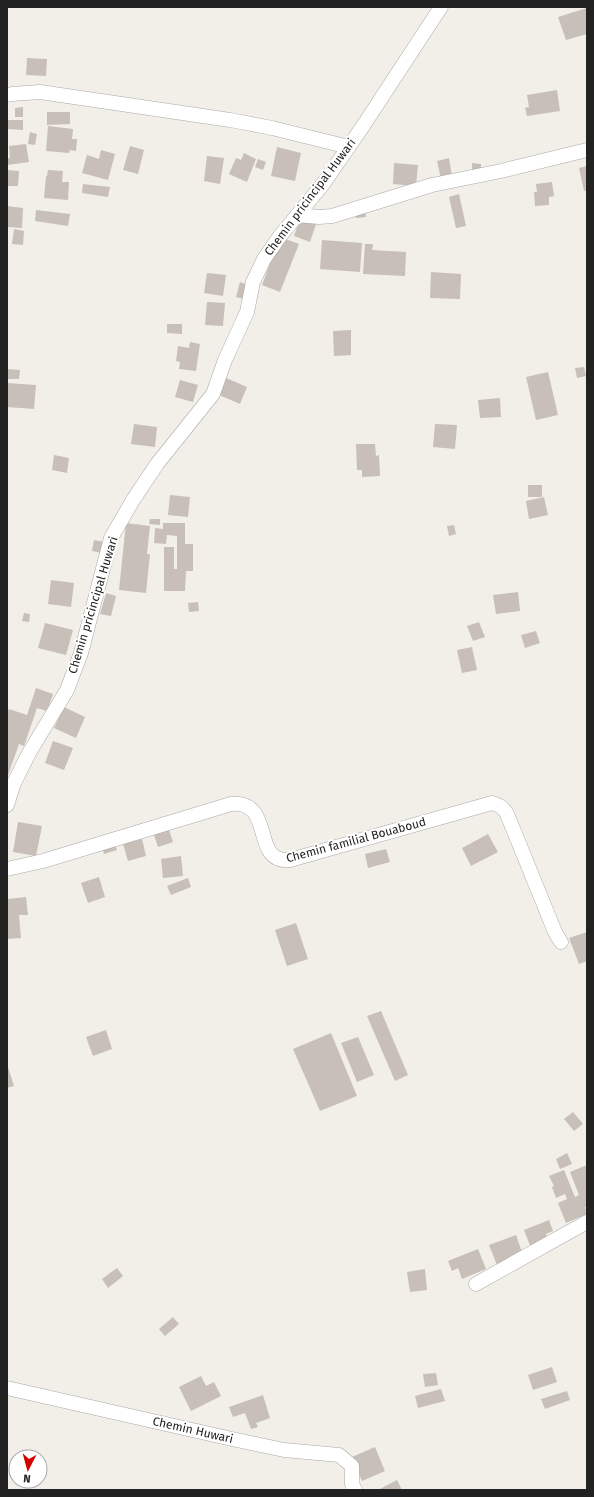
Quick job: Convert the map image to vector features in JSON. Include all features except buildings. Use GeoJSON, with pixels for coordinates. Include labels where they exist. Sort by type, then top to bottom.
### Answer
{"type":"FeatureCollection","features":[{"type":"Feature","properties":{"kind":"street","name":"Chemin pricincipal Huwari"},"geometry":{"type":"LineString","coordinates":[[7,805],[14,784],[29,753],[67,690],[81,653],[100,575],[111,538],[133,500],[157,464],[213,394],[225,360],[247,312],[252,282],[264,259],[280,236],[323,184],[349,147],[441,7]]}},
{"type":"Feature","properties":{"kind":"street"},"geometry":{"type":"LineString","coordinates":[[7,95],[40,92],[230,120],[272,128],[349,147]]}},
{"type":"Feature","properties":{"kind":"street"},"geometry":{"type":"LineString","coordinates":[[297,215],[319,217],[332,216],[432,185],[501,171],[587,150]]}},
{"type":"Feature","properties":{"kind":"street","name":"Chemin familial Bouaboud"},"geometry":{"type":"LineString","coordinates":[[7,869],[43,861],[231,804],[239,803],[247,805],[253,810],[258,816],[270,854],[276,859],[282,861],[492,803],[504,808],[555,932],[562,942]]}},
{"type":"Feature","properties":{"kind":"street"},"geometry":{"type":"LineString","coordinates":[[476,1284],[587,1222]]}},
{"type":"Feature","properties":{"kind":"street","name":"Chemin Huwari"},"geometry":{"type":"LineString","coordinates":[[7,1388],[284,1450],[339,1455],[352,1466],[352,1484],[355,1490]]}}]}
